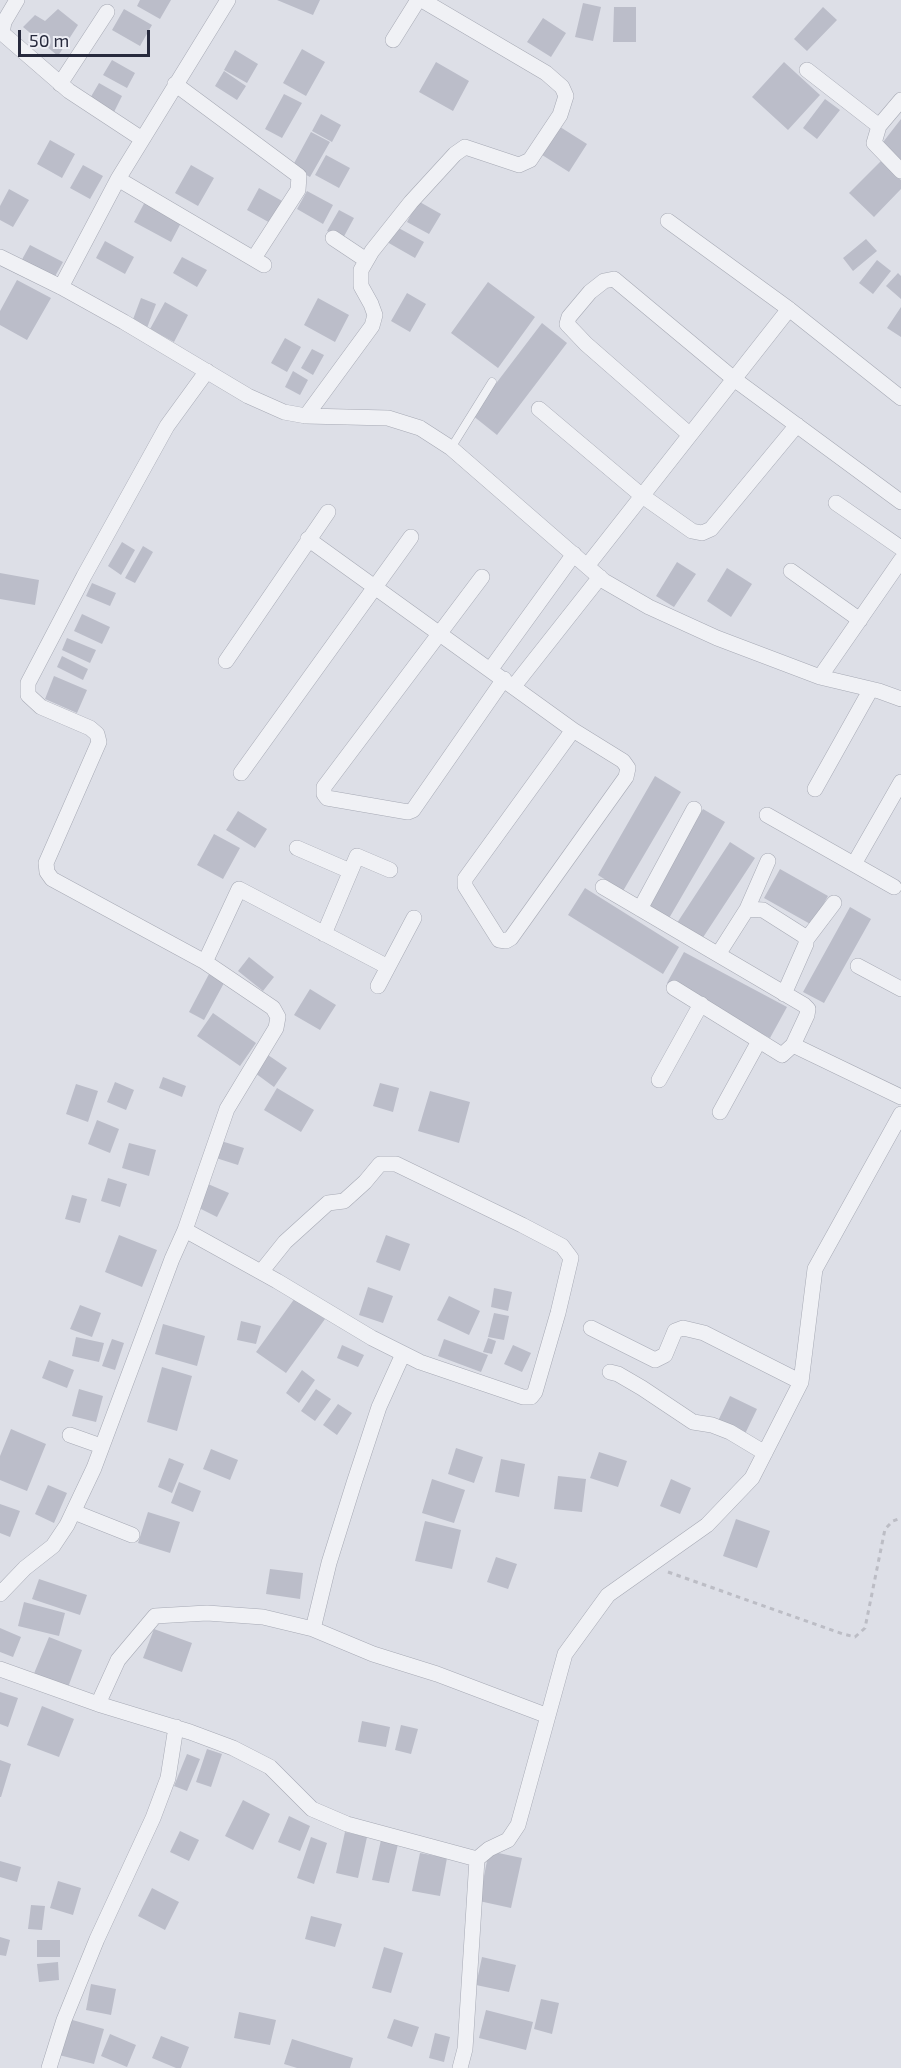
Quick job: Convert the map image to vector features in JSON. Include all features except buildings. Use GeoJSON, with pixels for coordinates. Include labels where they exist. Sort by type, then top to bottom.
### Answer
{"type":"FeatureCollection","features":[{"type":"Feature","properties":{"kind":"street"},"geometry":{"type":"LineString","coordinates":[[17,0],[4,22],[2,33],[60,84],[142,139]]}},
{"type":"Feature","properties":{"kind":"street"},"geometry":{"type":"LineString","coordinates":[[62,287],[118,179],[228,0]]}},
{"type":"Feature","properties":{"kind":"street"},"geometry":{"type":"LineString","coordinates":[[306,416],[372,326],[375,315],[361,286],[361,270],[372,250],[411,202],[455,154],[465,147],[519,165],[530,160],[560,115],[566,96],[562,87],[546,73],[420,0],[393,40]]}},
{"type":"Feature","properties":{"kind":"street"},"geometry":{"type":"LineString","coordinates":[[60,84],[107,12]]}},
{"type":"Feature","properties":{"kind":"street"},"geometry":{"type":"LineString","coordinates":[[807,70],[879,126]]}},
{"type":"Feature","properties":{"kind":"street"},"geometry":{"type":"LineString","coordinates":[[118,179],[259,261],[298,190],[299,176],[176,84]]}},
{"type":"Feature","properties":{"kind":"street"},"geometry":{"type":"LineString","coordinates":[[901,100],[879,126],[874,144],[901,171]]}},
{"type":"Feature","properties":{"kind":"street"},"geometry":{"type":"LineString","coordinates":[[668,221],[789,309],[901,398]]}},
{"type":"Feature","properties":{"kind":"street"},"geometry":{"type":"LineString","coordinates":[[333,238],[366,260]]}},
{"type":"Feature","properties":{"kind":"street"},"geometry":{"type":"LineString","coordinates":[[0,257],[62,287],[207,371],[284,412],[306,416],[388,418],[420,429],[451,447],[600,577],[648,607],[717,638],[820,677],[901,699]]}},
{"type":"Feature","properties":{"kind":"street"},"geometry":{"type":"LineString","coordinates":[[689,434],[573,332],[567,324],[569,316],[590,292],[604,281],[614,279],[734,379],[901,502]]}},
{"type":"Feature","properties":{"kind":"street"},"geometry":{"type":"LineString","coordinates":[[587,566],[789,309]]}},
{"type":"Feature","properties":{"kind":"street"},"geometry":{"type":"LineString","coordinates":[[0,1594],[25,1568],[53,1546],[74,1512],[185,1230],[227,1109],[276,1028],[278,1017],[273,1008],[205,962],[52,879],[47,872],[46,863],[99,742],[97,734],[90,728],[40,707],[28,695],[28,683],[167,426],[207,371]]}},
{"type":"Feature","properties":{"kind":"street"},"geometry":{"type":"LineString","coordinates":[[539,409],[641,495],[693,531],[702,533],[711,529],[797,425]]}},
{"type":"Feature","properties":{"kind":"street"},"geometry":{"type":"LineString","coordinates":[[836,503],[901,548]]}},
{"type":"Feature","properties":{"kind":"street"},"geometry":{"type":"LineString","coordinates":[[226,661],[328,512]]}},
{"type":"Feature","properties":{"kind":"street"},"geometry":{"type":"LineString","coordinates":[[241,773],[411,537]]}},
{"type":"Feature","properties":{"kind":"street"},"geometry":{"type":"LineString","coordinates":[[308,539],[573,730],[623,761],[628,768],[626,777],[511,938],[506,941],[499,940],[465,886],[465,879],[573,730]]}},
{"type":"Feature","properties":{"kind":"street"},"geometry":{"type":"LineString","coordinates":[[490,670],[574,555]]}},
{"type":"Feature","properties":{"kind":"street"},"geometry":{"type":"LineString","coordinates":[[820,677],[901,560]]}},
{"type":"Feature","properties":{"kind":"street"},"geometry":{"type":"LineString","coordinates":[[791,571],[860,620]]}},
{"type":"Feature","properties":{"kind":"street"},"geometry":{"type":"LineString","coordinates":[[482,577],[324,787],[324,794],[327,798],[408,812],[413,810],[509,683],[600,577]]}},
{"type":"Feature","properties":{"kind":"street"},"geometry":{"type":"LineString","coordinates":[[815,789],[871,689]]}},
{"type":"Feature","properties":{"kind":"street"},"geometry":{"type":"LineString","coordinates":[[854,864],[901,782]]}},
{"type":"Feature","properties":{"kind":"street"},"geometry":{"type":"LineString","coordinates":[[640,909],[694,809]]}},
{"type":"Feature","properties":{"kind":"street"},"geometry":{"type":"LineString","coordinates":[[767,815],[894,887]]}},
{"type":"Feature","properties":{"kind":"street"},"geometry":{"type":"LineString","coordinates":[[297,848],[351,871]]}},
{"type":"Feature","properties":{"kind":"street"},"geometry":{"type":"LineString","coordinates":[[324,934],[357,856],[390,870]]}},
{"type":"Feature","properties":{"kind":"street"},"geometry":{"type":"LineString","coordinates":[[718,953],[747,909],[768,861]]}},
{"type":"Feature","properties":{"kind":"street"},"geometry":{"type":"LineString","coordinates":[[603,886],[808,1009],[793,1045],[782,1055],[674,988]]}},
{"type":"Feature","properties":{"kind":"street"},"geometry":{"type":"LineString","coordinates":[[205,962],[238,889],[388,967]]}},
{"type":"Feature","properties":{"kind":"street"},"geometry":{"type":"LineString","coordinates":[[784,994],[806,940],[834,903]]}},
{"type":"Feature","properties":{"kind":"street"},"geometry":{"type":"LineString","coordinates":[[747,909],[763,910],[804,936],[806,940]]}},
{"type":"Feature","properties":{"kind":"street"},"geometry":{"type":"LineString","coordinates":[[378,986],[414,918]]}},
{"type":"Feature","properties":{"kind":"street"},"geometry":{"type":"LineString","coordinates":[[858,966],[901,989]]}},
{"type":"Feature","properties":{"kind":"street"},"geometry":{"type":"LineString","coordinates":[[659,1080],[701,1004]]}},
{"type":"Feature","properties":{"kind":"street"},"geometry":{"type":"LineString","coordinates":[[720,1113],[759,1041]]}},
{"type":"Feature","properties":{"kind":"street"},"geometry":{"type":"LineString","coordinates":[[793,1045],[901,1097]]}},
{"type":"Feature","properties":{"kind":"street"},"geometry":{"type":"LineString","coordinates":[[460,2068],[465,2049],[477,1859],[489,1849],[508,1840],[519,1825],[565,1654],[608,1595],[707,1525],[752,1478],[801,1382],[816,1269],[901,1114]]}},
{"type":"Feature","properties":{"kind":"street"},"geometry":{"type":"LineString","coordinates":[[185,1230],[403,1354],[420,1362],[523,1396],[531,1396],[535,1392],[554,1330],[571,1257],[562,1246],[522,1225],[396,1164],[380,1164],[344,1201],[328,1203],[294,1234],[261,1272]]}},
{"type":"Feature","properties":{"kind":"street"},"geometry":{"type":"LineString","coordinates":[[591,1328],[655,1360],[664,1355],[675,1331],[683,1328],[704,1333],[801,1382]]}},
{"type":"Feature","properties":{"kind":"street"},"geometry":{"type":"LineString","coordinates":[[313,1629],[329,1563],[379,1407],[403,1354]]}},
{"type":"Feature","properties":{"kind":"street"},"geometry":{"type":"LineString","coordinates":[[610,1372],[642,1388],[693,1422],[712,1425],[730,1432],[765,1453]]}},
{"type":"Feature","properties":{"kind":"street"},"geometry":{"type":"LineString","coordinates":[[70,1435],[101,1446]]}},
{"type":"Feature","properties":{"kind":"street"},"geometry":{"type":"LineString","coordinates":[[74,1512],[132,1535]]}},
{"type":"Feature","properties":{"kind":"street"},"geometry":{"type":"LineString","coordinates":[[98,1704],[118,1660],[155,1616],[207,1613],[263,1617],[313,1629],[373,1654],[437,1674],[549,1716]]}},
{"type":"Feature","properties":{"kind":"street"},"geometry":{"type":"LineString","coordinates":[[0,1669],[233,1748],[270,1767],[312,1809],[348,1824],[477,1859]]}},
{"type":"Feature","properties":{"kind":"street"},"geometry":{"type":"LineString","coordinates":[[49,2068],[64,2020],[97,1939],[153,1818],[168,1778],[176,1727]]}},
{"type":"Feature","properties":{"kind":"lane"},"geometry":{"type":"LineString","coordinates":[[451,447],[492,382]]}},
{"type":"Feature","properties":{"kind":"path"},"geometry":{"type":"LineString","coordinates":[[649,1566],[855,1637],[865,1628],[885,1529],[901,1518]]}}]}
